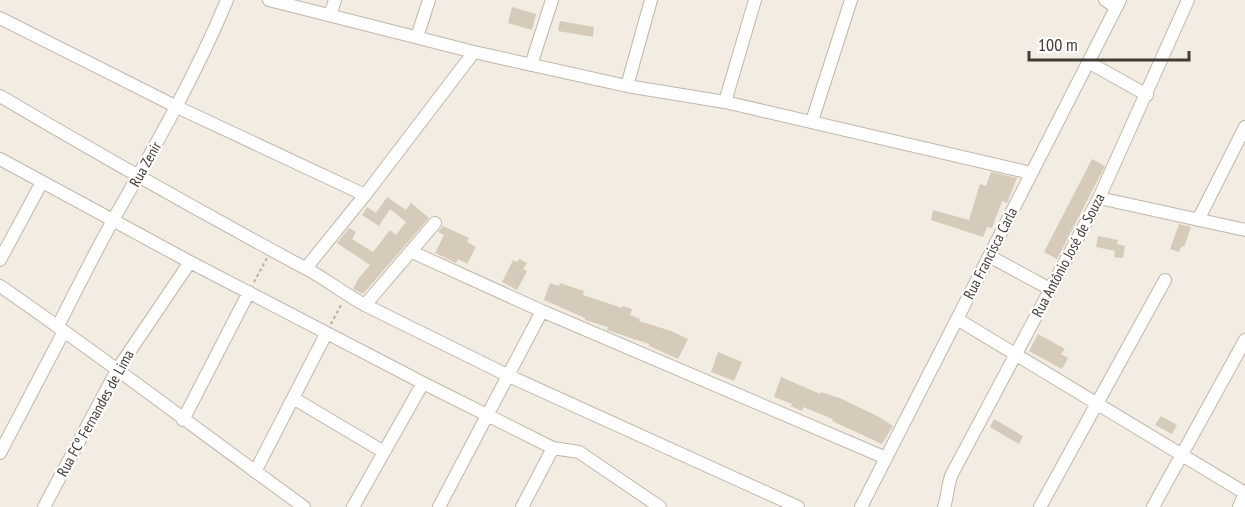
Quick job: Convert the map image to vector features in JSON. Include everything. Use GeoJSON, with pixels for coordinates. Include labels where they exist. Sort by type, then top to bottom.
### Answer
{"type":"FeatureCollection","features":[{"type":"Feature","properties":{"kind":"street","name":"Rua Zenir"},"geometry":{"type":"LineString","coordinates":[[0,453],[113,220],[177,107],[227,0]]}},
{"type":"Feature","properties":{"kind":"street"},"geometry":{"type":"LineString","coordinates":[[269,0],[531,65],[627,86],[725,102],[1031,173]]}},
{"type":"Feature","properties":{"kind":"street"},"geometry":{"type":"LineString","coordinates":[[330,15],[335,0]]}},
{"type":"Feature","properties":{"kind":"street"},"geometry":{"type":"LineString","coordinates":[[417,37],[429,0]]}},
{"type":"Feature","properties":{"kind":"street"},"geometry":{"type":"LineString","coordinates":[[531,65],[552,0]]}},
{"type":"Feature","properties":{"kind":"street"},"geometry":{"type":"LineString","coordinates":[[627,86],[651,0]]}},
{"type":"Feature","properties":{"kind":"street"},"geometry":{"type":"LineString","coordinates":[[725,102],[755,0]]}},
{"type":"Feature","properties":{"kind":"street"},"geometry":{"type":"LineString","coordinates":[[812,121],[851,0]]}},
{"type":"Feature","properties":{"kind":"street"},"geometry":{"type":"LineString","coordinates":[[1105,0],[1118,4]]}},
{"type":"Feature","properties":{"kind":"street","name":"Rua Antônio José de Souza"},"geometry":{"type":"LineString","coordinates":[[944,507],[952,474],[1099,198],[1188,0]]}},
{"type":"Feature","properties":{"kind":"street","name":"Rua Francisca Carla"},"geometry":{"type":"LineString","coordinates":[[861,507],[1118,4]]}},
{"type":"Feature","properties":{"kind":"street"},"geometry":{"type":"LineString","coordinates":[[0,18],[177,107],[365,195]]}},
{"type":"Feature","properties":{"kind":"street"},"geometry":{"type":"LineString","coordinates":[[306,268],[474,52]]}},
{"type":"Feature","properties":{"kind":"street"},"geometry":{"type":"LineString","coordinates":[[1088,62],[1147,95]]}},
{"type":"Feature","properties":{"kind":"street"},"geometry":{"type":"LineString","coordinates":[[0,96],[139,177],[306,268],[365,305],[509,376],[798,507]]}},
{"type":"Feature","properties":{"kind":"street"},"geometry":{"type":"LineString","coordinates":[[1198,220],[1245,127]]}},
{"type":"Feature","properties":{"kind":"street"},"geometry":{"type":"LineString","coordinates":[[0,159],[326,334],[553,448],[579,452],[660,507]]}},
{"type":"Feature","properties":{"kind":"street"},"geometry":{"type":"LineString","coordinates":[[0,260],[42,182]]}},
{"type":"Feature","properties":{"kind":"street"},"geometry":{"type":"LineString","coordinates":[[1099,198],[1245,230]]}},
{"type":"Feature","properties":{"kind":"street"},"geometry":{"type":"LineString","coordinates":[[365,305],[435,223]]}},
{"type":"Feature","properties":{"kind":"street"},"geometry":{"type":"LineString","coordinates":[[412,252],[542,311],[886,458]]}},
{"type":"Feature","properties":{"kind":"street"},"geometry":{"type":"LineString","coordinates":[[989,256],[1050,289]]}},
{"type":"Feature","properties":{"kind":"street","name":"Rua FCº Fernandes de Lima"},"geometry":{"type":"LineString","coordinates":[[44,507],[117,369],[190,262]]}},
{"type":"Feature","properties":{"kind":"street"},"geometry":{"type":"LineString","coordinates":[[1040,507],[1166,280]]}},
{"type":"Feature","properties":{"kind":"street"},"geometry":{"type":"LineString","coordinates":[[0,286],[61,328],[304,507]]}},
{"type":"Feature","properties":{"kind":"street"},"geometry":{"type":"LineString","coordinates":[[183,420],[249,292]]}},
{"type":"Feature","properties":{"kind":"street"},"geometry":{"type":"LineString","coordinates":[[440,507],[542,311]]}},
{"type":"Feature","properties":{"kind":"street"},"geometry":{"type":"LineString","coordinates":[[957,319],[1245,493],[1239,507]]}},
{"type":"Feature","properties":{"kind":"street"},"geometry":{"type":"LineString","coordinates":[[255,472],[326,334]]}},
{"type":"Feature","properties":{"kind":"street"},"geometry":{"type":"LineString","coordinates":[[1153,507],[1245,340]]}},
{"type":"Feature","properties":{"kind":"street"},"geometry":{"type":"LineString","coordinates":[[353,507],[423,383]]}},
{"type":"Feature","properties":{"kind":"street"},"geometry":{"type":"LineString","coordinates":[[293,398],[384,452]]}},
{"type":"Feature","properties":{"kind":"street"},"geometry":{"type":"LineString","coordinates":[[522,507],[553,448]]}},
{"type":"Feature","properties":{"kind":"path"},"geometry":{"type":"LineString","coordinates":[[249,292],[271,250]]}},
{"type":"Feature","properties":{"kind":"path"},"geometry":{"type":"LineString","coordinates":[[326,334],[346,295]]}},
{"type":"Feature","properties":{"kind":"building"},"geometry":{"type":"Polygon","coordinates":[[[512,7],[536,14],[532,30],[508,23],[512,7]]]}},
{"type":"Feature","properties":{"kind":"building"},"geometry":{"type":"Polygon","coordinates":[[[560,21],[594,27],[593,37],[558,31],[560,21]]]}},
{"type":"Feature","properties":{"kind":"building"},"geometry":{"type":"Polygon","coordinates":[[[1092,159],[1105,166],[1057,259],[1044,252],[1092,159]]]}},
{"type":"Feature","properties":{"kind":"building"},"geometry":{"type":"Polygon","coordinates":[[[991,172],[1017,178],[1007,203],[1002,201],[992,228],[987,227],[983,237],[931,220],[933,210],[969,220],[980,184],[986,186],[991,172]]]}},
{"type":"Feature","properties":{"kind":"building"},"geometry":{"type":"Polygon","coordinates":[[[387,197],[406,210],[411,203],[429,218],[363,294],[353,289],[370,265],[337,243],[349,228],[356,232],[352,239],[373,252],[390,230],[396,235],[406,222],[390,209],[379,226],[362,215],[367,207],[376,213],[387,197]]]}},
{"type":"Feature","properties":{"kind":"building"},"geometry":{"type":"Polygon","coordinates":[[[1179,224],[1191,227],[1184,247],[1182,246],[1179,252],[1170,249],[1179,224]]]}},
{"type":"Feature","properties":{"kind":"building"},"geometry":{"type":"Polygon","coordinates":[[[443,226],[469,238],[467,242],[476,247],[467,264],[458,259],[456,263],[435,253],[444,235],[438,232],[443,226]]]}},
{"type":"Feature","properties":{"kind":"building"},"geometry":{"type":"Polygon","coordinates":[[[1098,236],[1118,240],[1117,244],[1125,246],[1123,258],[1114,257],[1115,251],[1096,247],[1098,236]]]}},
{"type":"Feature","properties":{"kind":"building"},"geometry":{"type":"Polygon","coordinates":[[[519,259],[527,263],[523,269],[527,271],[517,290],[502,282],[513,260],[517,262],[519,259]]]}},
{"type":"Feature","properties":{"kind":"building"},"geometry":{"type":"Polygon","coordinates":[[[550,283],[559,286],[560,283],[584,291],[583,295],[632,309],[630,315],[640,319],[639,321],[688,339],[678,359],[649,344],[607,330],[608,327],[585,320],[544,300],[550,283]]]}},
{"type":"Feature","properties":{"kind":"building"},"geometry":{"type":"Polygon","coordinates":[[[1038,334],[1065,349],[1061,354],[1068,358],[1062,369],[1029,351],[1038,334]]]}},
{"type":"Feature","properties":{"kind":"building"},"geometry":{"type":"Polygon","coordinates":[[[718,352],[742,362],[734,381],[711,372],[718,352]]]}},
{"type":"Feature","properties":{"kind":"building"},"geometry":{"type":"Polygon","coordinates":[[[781,377],[820,394],[821,392],[842,399],[893,426],[882,444],[832,421],[833,419],[803,407],[802,411],[774,397],[781,377]]]}},
{"type":"Feature","properties":{"kind":"building"},"geometry":{"type":"Polygon","coordinates":[[[1161,416],[1177,425],[1172,434],[1155,425],[1161,416]]]}},
{"type":"Feature","properties":{"kind":"building"},"geometry":{"type":"Polygon","coordinates":[[[994,419],[1023,436],[1019,444],[990,427],[994,419]]]}}]}
